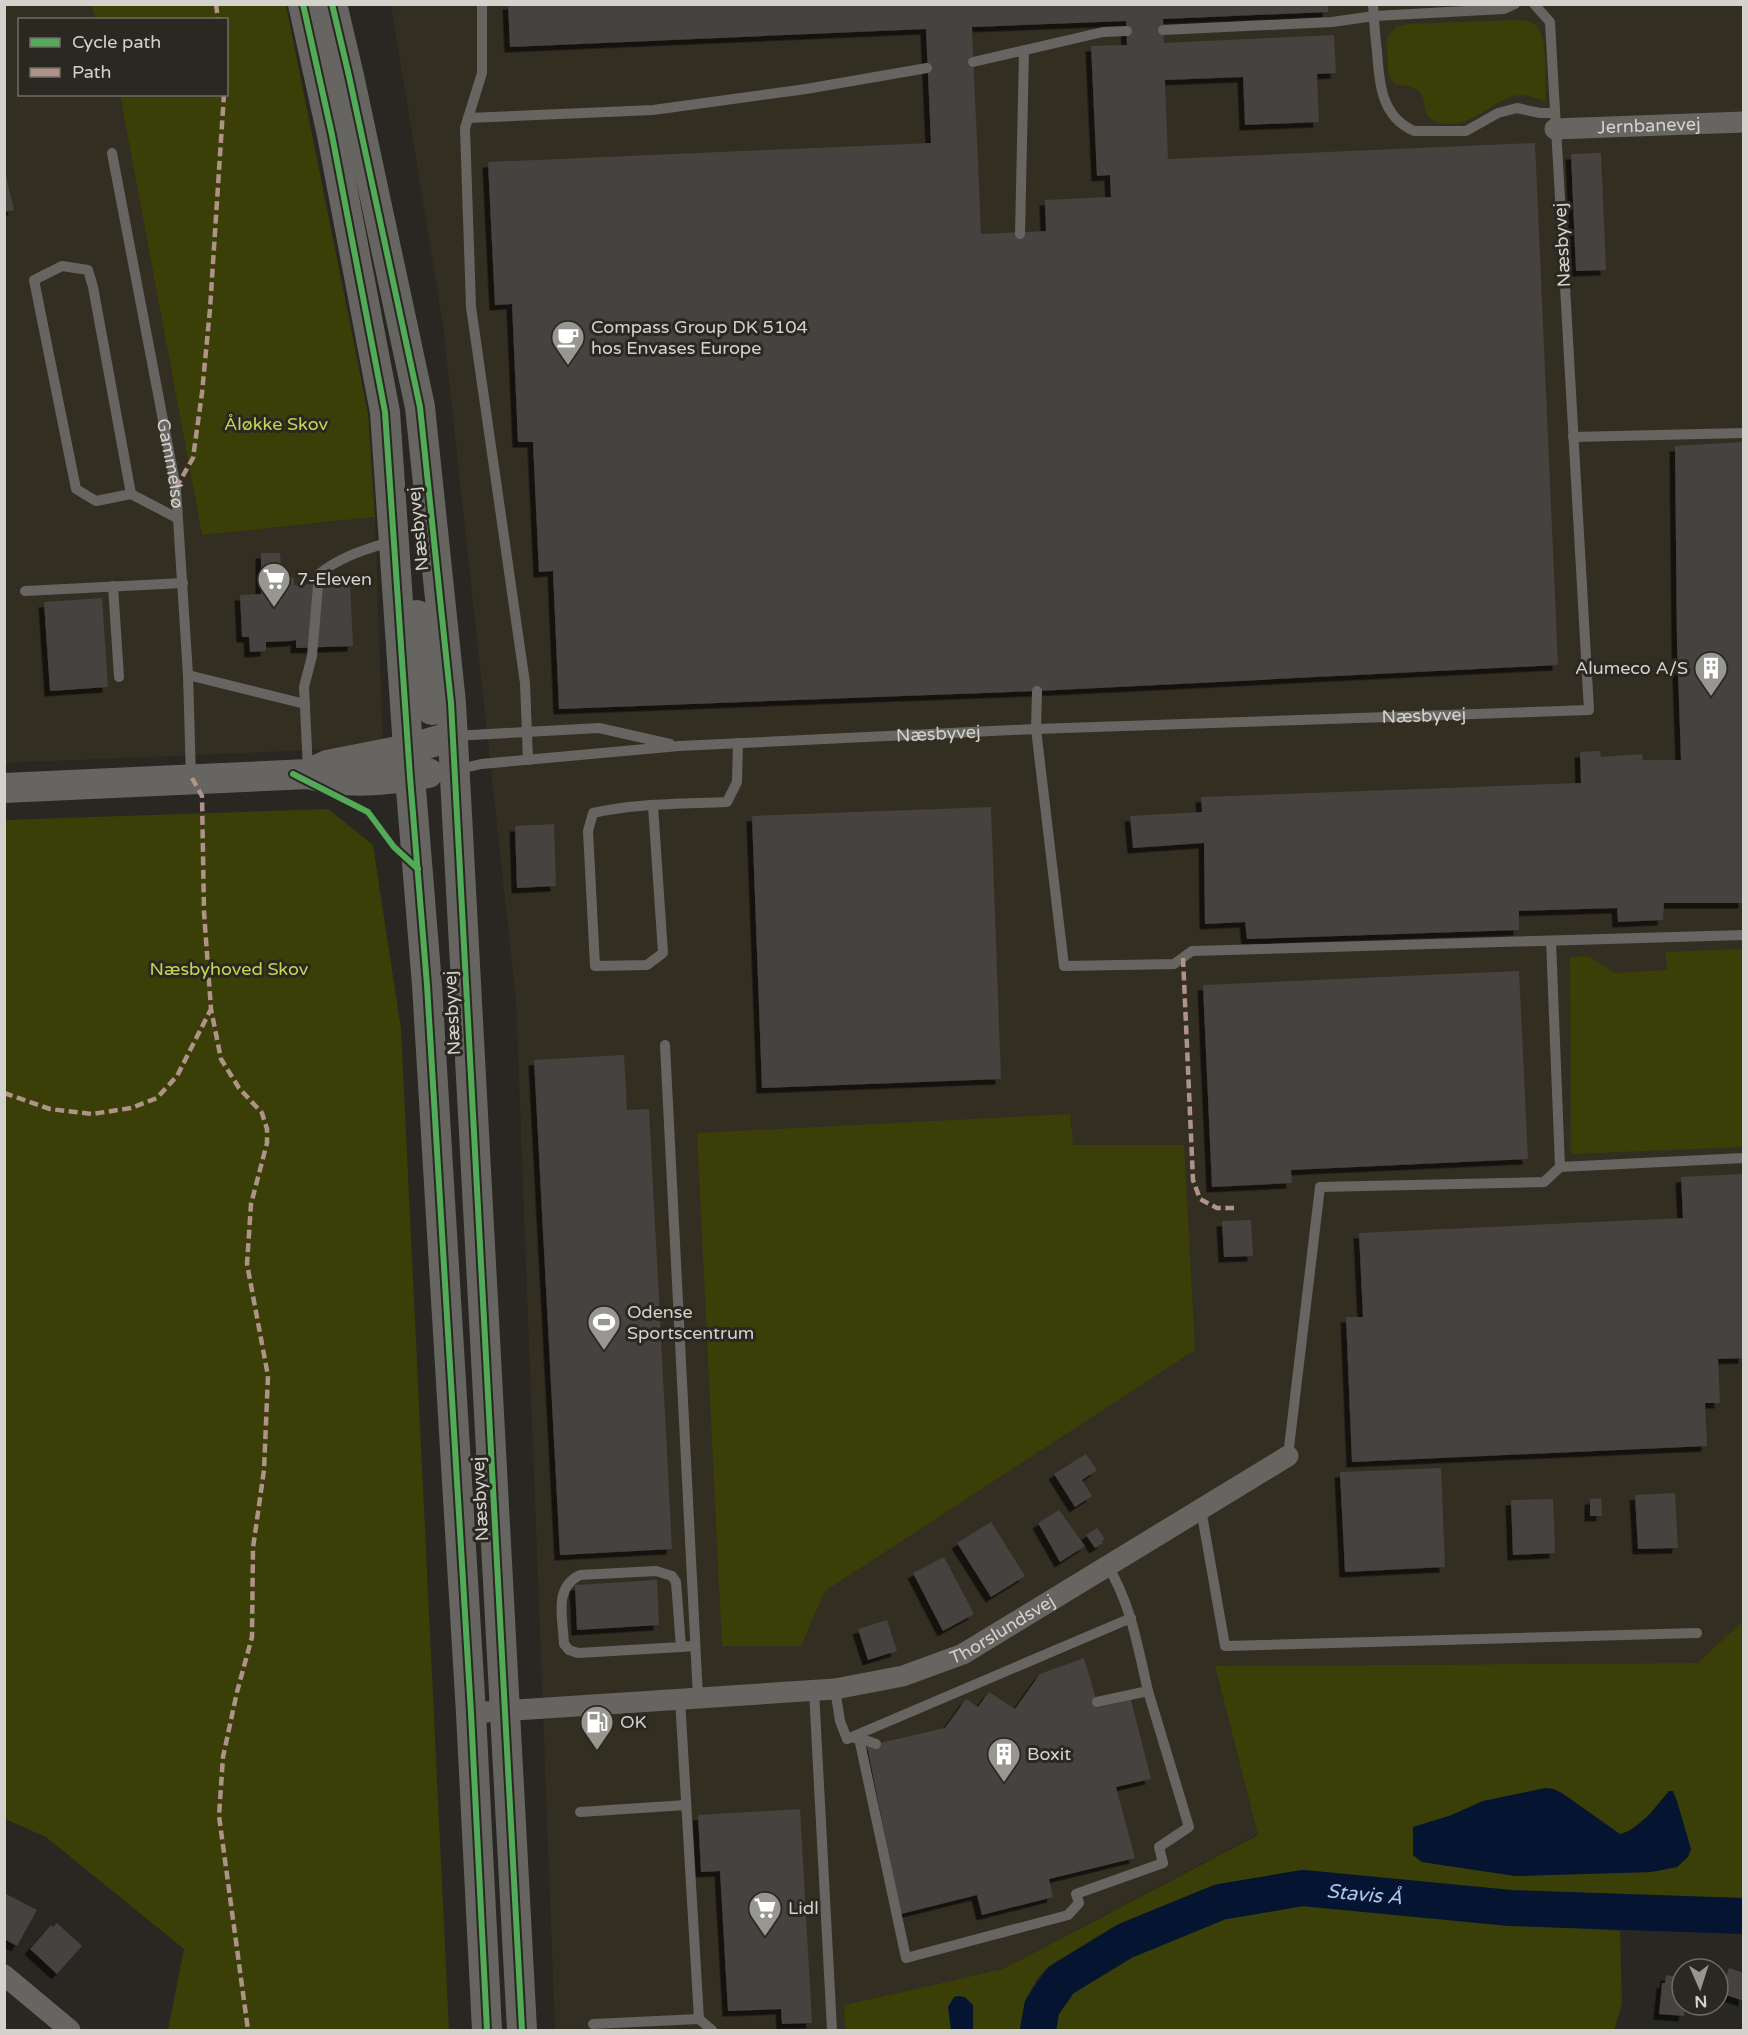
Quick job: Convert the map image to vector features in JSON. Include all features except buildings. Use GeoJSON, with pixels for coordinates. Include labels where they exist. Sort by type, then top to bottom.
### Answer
{"type":"FeatureCollection","features":[{"type":"Feature","properties":{"kind":"street","name":"Næsbyvej"},"geometry":{"type":"LineString","coordinates":[[303,4],[332,135],[385,412],[395,541],[432,757],[468,1018],[507,1711],[522,2031]]}},
{"type":"Feature","properties":{"kind":"street","name":"Næsbyvej"},"geometry":{"type":"LineString","coordinates":[[332,4],[420,407],[451,703],[432,757],[427,985],[471,1713],[487,2031]]}},
{"type":"Feature","properties":{"kind":"street","name":"Jernbanevej"},"geometry":{"type":"LineString","coordinates":[[1555,121],[1743,122]]}},
{"type":"Feature","properties":{"kind":"street"},"geometry":{"type":"LineString","coordinates":[[4,788],[308,774],[327,765],[432,757]]}},
{"type":"Feature","properties":{"kind":"street","name":"Thorslundsvej"},"geometry":{"type":"LineString","coordinates":[[471,1713],[825,1690],[903,1676],[963,1654],[1107,1564],[1288,1456]]}},
{"type":"Feature","properties":{"kind":"street"},"geometry":{"type":"LineString","coordinates":[[4,1975],[70,2031]]}},
{"type":"Feature","properties":{"kind":"lane"},"geometry":{"type":"LineString","coordinates":[[482,4],[482,73],[465,128],[471,307],[525,683],[528,760]]}},
{"type":"Feature","properties":{"kind":"lane"},"geometry":{"type":"LineString","coordinates":[[1163,30],[1332,22],[1373,10],[1489,11],[1504,9],[1515,4]]}},
{"type":"Feature","properties":{"kind":"lane","name":"Næsbyvej"},"geometry":{"type":"LineString","coordinates":[[432,757],[480,764],[738,743],[1036,729],[1589,710],[1550,22],[1534,4]]}},
{"type":"Feature","properties":{"kind":"lane"},"geometry":{"type":"LineString","coordinates":[[1373,10],[1379,85],[1383,98],[1394,116],[1407,128],[1414,131],[1466,130],[1498,113],[1517,108],[1555,121]]}},
{"type":"Feature","properties":{"kind":"lane"},"geometry":{"type":"LineString","coordinates":[[973,62],[1103,32],[1127,31]]}},
{"type":"Feature","properties":{"kind":"lane"},"geometry":{"type":"LineString","coordinates":[[1020,234],[1024,51]]}},
{"type":"Feature","properties":{"kind":"lane"},"geometry":{"type":"LineString","coordinates":[[468,118],[653,110],[806,89],[927,68]]}},
{"type":"Feature","properties":{"kind":"lane","name":"Gammelsø"},"geometry":{"type":"LineString","coordinates":[[112,153],[176,488],[192,778]]}},
{"type":"Feature","properties":{"kind":"lane"},"geometry":{"type":"LineString","coordinates":[[131,494],[88,270],[62,266],[34,280],[76,489],[96,501],[131,494],[177,518]]}},
{"type":"Feature","properties":{"kind":"lane"},"geometry":{"type":"LineString","coordinates":[[1573,437],[1743,433]]}},
{"type":"Feature","properties":{"kind":"lane"},"geometry":{"type":"LineString","coordinates":[[308,774],[304,687],[312,656],[319,574],[345,556],[395,541]]}},
{"type":"Feature","properties":{"kind":"lane"},"geometry":{"type":"LineString","coordinates":[[25,591],[183,583]]}},
{"type":"Feature","properties":{"kind":"lane"},"geometry":{"type":"LineString","coordinates":[[113,586],[119,677]]}},
{"type":"Feature","properties":{"kind":"lane"},"geometry":{"type":"LineString","coordinates":[[188,675],[305,704]]}},
{"type":"Feature","properties":{"kind":"lane"},"geometry":{"type":"LineString","coordinates":[[1037,691],[1036,729],[1064,966],[1174,964],[1192,951],[1743,935]]}},
{"type":"Feature","properties":{"kind":"lane","name":"Næsbyvej"},"geometry":{"type":"LineString","coordinates":[[432,757],[527,732],[599,728],[679,746]]}},
{"type":"Feature","properties":{"kind":"lane"},"geometry":{"type":"LineString","coordinates":[[653,806],[663,953],[647,965],[595,966],[588,831],[594,813],[616,808],[653,806],[728,802],[737,782],[738,743]]}},
{"type":"Feature","properties":{"kind":"lane"},"geometry":{"type":"LineString","coordinates":[[1551,941],[1560,1167]]}},
{"type":"Feature","properties":{"kind":"lane"},"geometry":{"type":"LineString","coordinates":[[665,1045],[694,1646],[689,1699],[686,1805],[699,2019],[712,2031]]}},
{"type":"Feature","properties":{"kind":"lane"},"geometry":{"type":"LineString","coordinates":[[1288,1456],[1320,1187],[1544,1182],[1560,1167],[1743,1158]]}},
{"type":"Feature","properties":{"kind":"lane"},"geometry":{"type":"LineString","coordinates":[[1201,1509],[1225,1646],[1696,1633]]}},
{"type":"Feature","properties":{"kind":"lane"},"geometry":{"type":"LineString","coordinates":[[860,1738],[906,1958],[1068,1915],[1079,1903],[1076,1894],[1163,1863],[1159,1847],[1189,1827],[1148,1691],[1131,1618],[1119,1584],[1107,1564]]}},
{"type":"Feature","properties":{"kind":"lane"},"geometry":{"type":"LineString","coordinates":[[681,1647],[676,1582],[672,1576],[656,1571],[580,1575],[569,1580],[564,1588],[561,1597],[564,1644],[569,1650],[578,1653],[681,1647],[694,1646]]}},
{"type":"Feature","properties":{"kind":"lane"},"geometry":{"type":"LineString","coordinates":[[847,1739],[1131,1618]]}},
{"type":"Feature","properties":{"kind":"lane"},"geometry":{"type":"LineString","coordinates":[[825,1690],[847,1739]]}},
{"type":"Feature","properties":{"kind":"lane"},"geometry":{"type":"LineString","coordinates":[[825,1690],[831,2031]]}},
{"type":"Feature","properties":{"kind":"lane"},"geometry":{"type":"LineString","coordinates":[[1096,1702],[1148,1691]]}},
{"type":"Feature","properties":{"kind":"lane"},"geometry":{"type":"LineString","coordinates":[[847,1739],[860,1738],[876,1744]]}},
{"type":"Feature","properties":{"kind":"lane"},"geometry":{"type":"LineString","coordinates":[[580,1812],[686,1805]]}},
{"type":"Feature","properties":{"kind":"lane"},"geometry":{"type":"LineString","coordinates":[[593,2024],[699,2019]]}},
{"type":"Feature","properties":{"kind":"shaded area"},"geometry":{"type":"Polygon","coordinates":[[[4,5],[91,5],[96,18],[18,18],[18,96],[120,96],[202,535],[375,517],[383,747],[5,763],[4,5]]]}},
{"type":"Feature","properties":{"kind":"shaded area"},"geometry":{"type":"Polygon","coordinates":[[[391,5],[1743,5],[1744,1621],[1698,1663],[1215,1666],[1258,1834],[1003,1969],[844,2005],[845,2030],[555,2030],[516,1001],[443,325],[391,5]]]}},
{"type":"Feature","properties":{"kind":"green space","name":"Åløkke Skov"},"geometry":{"type":"Polygon","coordinates":[[[91,5],[286,5],[368,413],[375,517],[202,535],[120,96],[228,96],[228,18],[96,18],[91,5]]]}},
{"type":"Feature","properties":{"kind":"green space"},"geometry":{"type":"Polygon","coordinates":[[[1520,20],[1533,23],[1541,32],[1546,73],[1546,101],[1523,95],[1513,96],[1462,122],[1450,124],[1437,122],[1428,115],[1420,92],[1414,88],[1394,83],[1388,73],[1387,38],[1396,27],[1407,24],[1520,20]]]}},
{"type":"Feature","properties":{"kind":"green space","name":"Næsbyhoved Skov"},"geometry":{"type":"Polygon","coordinates":[[[328,809],[373,845],[401,1029],[449,2030],[168,2030],[184,1949],[46,1837],[5,1819],[5,820],[328,809]]]}},
{"type":"Feature","properties":{"kind":"green space"},"geometry":{"type":"Polygon","coordinates":[[[1743,949],[1743,1147],[1571,1154],[1570,957],[1588,956],[1615,973],[1667,970],[1665,952],[1743,949]]]}},
{"type":"Feature","properties":{"kind":"green space"},"geometry":{"type":"Polygon","coordinates":[[[1070,1114],[1073,1145],[1184,1145],[1195,1350],[825,1591],[801,1646],[722,1646],[697,1133],[1070,1114]]]}},
{"type":"Feature","properties":{"kind":"green space"},"geometry":{"type":"Polygon","coordinates":[[[1743,1621],[1743,1903],[1481,1895],[1323,1872],[1270,1879],[1128,1927],[1048,1967],[1037,1979],[1030,1992],[1024,2030],[845,2030],[844,2005],[1003,1969],[1258,1835],[1215,1666],[1698,1663],[1743,1621]],[[1449,1816],[1413,1827],[1422,1862],[1516,1876],[1651,1872],[1677,1867],[1645,1818],[1628,1832],[1620,1834],[1449,1816]]]}},
{"type":"Feature","properties":{"kind":"green space"},"geometry":{"type":"Polygon","coordinates":[[[1317,1902],[1493,1922],[1620,1931],[1622,2004],[1614,2030],[1049,2030],[1051,2015],[1064,1995],[1110,1964],[1179,1933],[1254,1908],[1317,1902]]]}},
{"type":"Feature","properties":{"kind":"water"},"geometry":{"type":"Polygon","coordinates":[[[1545,1788],[1562,1793],[1620,1834],[1641,1823],[1669,1791],[1673,1791],[1691,1849],[1688,1857],[1677,1867],[1651,1872],[1516,1876],[1422,1862],[1413,1855],[1413,1827],[1449,1816],[1483,1801],[1545,1788]]]}},
{"type":"Feature","properties":{"kind":"water"},"geometry":{"type":"Polygon","coordinates":[[[954,1997],[965,1997],[973,2005],[973,2030],[951,2030],[948,2007],[954,1997]]]}},
{"type":"Feature","properties":{"kind":"waterway","name":"Stavis Å"},"geometry":{"type":"LineString","coordinates":[[1038,2030],[1042,2007],[1061,1980],[1125,1941],[1220,1902],[1303,1888],[1510,1908],[1744,1916]]}},
{"type":"Feature","properties":{"kind":"marked path"},"geometry":{"type":"LineString","coordinates":[[216,4],[218,18]]}},
{"type":"Feature","properties":{"kind":"marked path"},"geometry":{"type":"LineString","coordinates":[[176,488],[193,458],[202,393],[210,309],[224,96]]}},
{"type":"Feature","properties":{"kind":"marked path"},"geometry":{"type":"LineString","coordinates":[[192,778],[202,796],[204,912],[211,1009],[221,1059],[239,1088],[262,1113],[267,1129],[267,1143],[251,1204],[247,1264],[268,1376],[264,1470],[253,1548],[252,1637],[223,1757],[219,1816],[248,2030]]}},
{"type":"Feature","properties":{"kind":"marked path"},"geometry":{"type":"LineString","coordinates":[[1183,958],[1193,1180],[1200,1199],[1217,1208],[1234,1208]]}},
{"type":"Feature","properties":{"kind":"marked path"},"geometry":{"type":"LineString","coordinates":[[4,1093],[50,1109],[92,1114],[131,1108],[157,1098],[177,1076],[211,1009]]}},
{"type":"Feature","properties":{"kind":"cycle path"},"geometry":{"type":"LineString","coordinates":[[303,4],[332,135],[385,412],[427,985],[471,1713],[487,2030]]}},
{"type":"Feature","properties":{"kind":"cycle path"},"geometry":{"type":"LineString","coordinates":[[332,4],[420,407],[451,703],[522,2030]]}},
{"type":"Feature","properties":{"kind":"cycle path"},"geometry":{"type":"LineString","coordinates":[[293,774],[368,812],[394,847],[418,869]]}},
{"type":"Feature","properties":{"kind":"place","name":"Compass Group DK 5104 hos Envases Europe"},"geometry":{"type":"Point","coordinates":[568,366]}},
{"type":"Feature","properties":{"kind":"place","name":"7-Eleven"},"geometry":{"type":"Point","coordinates":[274,608]}},
{"type":"Feature","properties":{"kind":"place","name":"Alumeco A/S"},"geometry":{"type":"Point","coordinates":[1711,697]}},
{"type":"Feature","properties":{"kind":"place","name":"Odense Sportscentrum"},"geometry":{"type":"Point","coordinates":[604,1351]}},
{"type":"Feature","properties":{"kind":"place","name":"OK"},"geometry":{"type":"Point","coordinates":[597,1751]}},
{"type":"Feature","properties":{"kind":"place","name":"Boxit"},"geometry":{"type":"Point","coordinates":[1004,1783]}},
{"type":"Feature","properties":{"kind":"place","name":"Lidl"},"geometry":{"type":"Point","coordinates":[765,1937]}}]}
